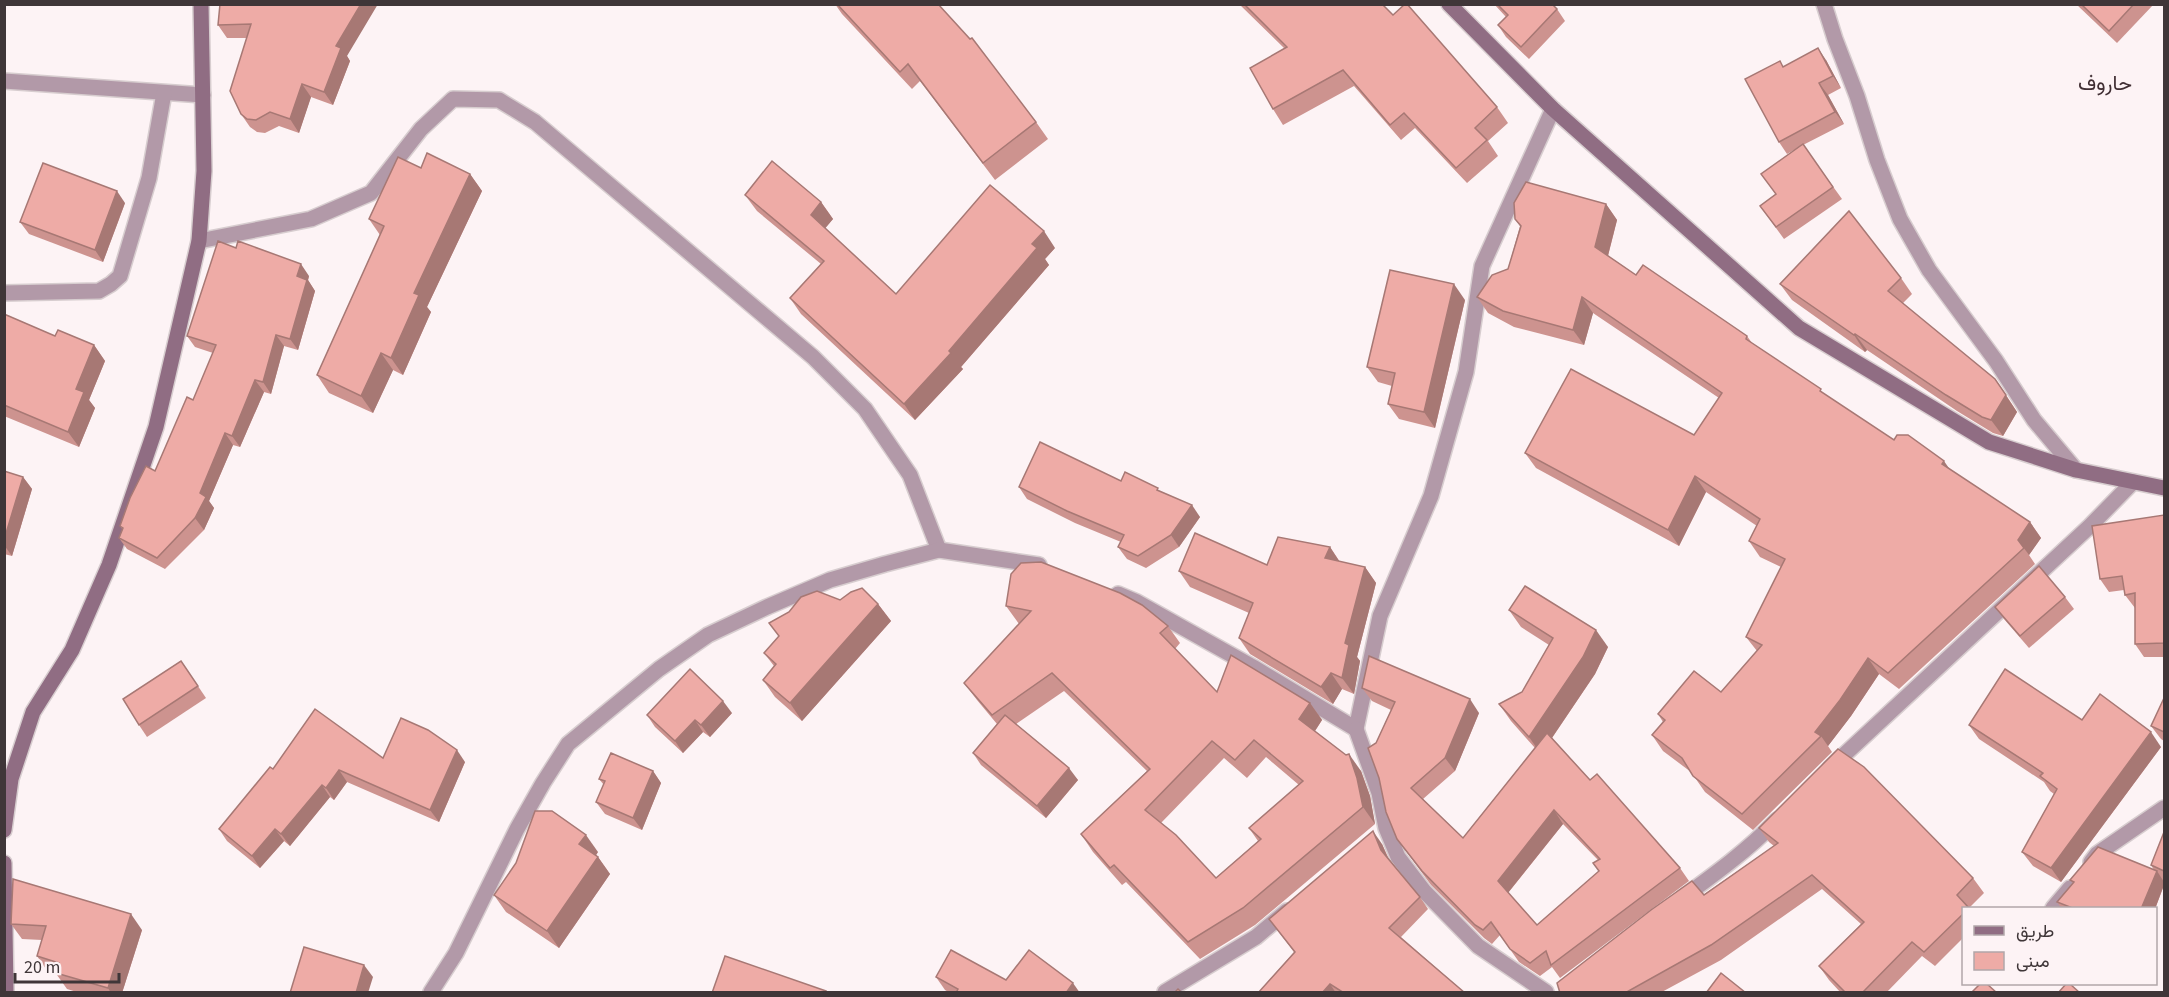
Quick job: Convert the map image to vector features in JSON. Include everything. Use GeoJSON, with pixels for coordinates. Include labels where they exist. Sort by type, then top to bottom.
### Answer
{"type":"FeatureCollection","features":[{"type":"Feature","properties":{"kind":"street"},"geometry":{"type":"LineString","coordinates":[[4,830],[8,780],[33,712],[72,650],[109,564],[156,427],[200,242],[204,171],[201,4]]}},
{"type":"Feature","properties":{"kind":"street"},"geometry":{"type":"LineString","coordinates":[[1449,4],[1553,109],[1799,328],[1989,442],[2076,470],[2164,488]]}},
{"type":"Feature","properties":{"kind":"street"},"geometry":{"type":"LineString","coordinates":[[1824,4],[1877,160],[1900,219],[1929,270],[1990,352],[2034,420],[2076,470]]}},
{"type":"Feature","properties":{"kind":"street"},"geometry":{"type":"LineString","coordinates":[[4,81],[88,85],[202,95]]}},
{"type":"Feature","properties":{"kind":"street"},"geometry":{"type":"LineString","coordinates":[[4,293],[99,291],[120,276],[149,177],[164,93]]}},
{"type":"Feature","properties":{"kind":"street"},"geometry":{"type":"LineString","coordinates":[[200,242],[311,219],[371,193],[421,129],[453,99],[499,100],[535,122],[750,302],[813,357],[865,409],[910,475],[939,550]]}},
{"type":"Feature","properties":{"kind":"street"},"geometry":{"type":"LineString","coordinates":[[1546,993],[1478,946],[1418,882],[1398,856],[1382,831],[1379,794],[1356,729],[1380,616],[1431,495],[1466,372],[1482,266],[1553,109]]}},
{"type":"Feature","properties":{"kind":"street"},"geometry":{"type":"LineString","coordinates":[[1818,780],[2090,526],[2133,482]]}},
{"type":"Feature","properties":{"kind":"street"},"geometry":{"type":"LineString","coordinates":[[431,993],[456,953],[543,783],[568,744],[660,669],[708,635],[830,580],[939,550],[1054,567]]}},
{"type":"Feature","properties":{"kind":"street"},"geometry":{"type":"LineString","coordinates":[[1106,589],[1137,602],[1253,667],[1356,729]]}},
{"type":"Feature","properties":{"kind":"street"},"geometry":{"type":"LineString","coordinates":[[2055,907],[2097,854],[2164,808]]}},
{"type":"Feature","properties":{"kind":"street"},"geometry":{"type":"LineString","coordinates":[[1672,905],[1759,838],[1788,809]]}},
{"type":"Feature","properties":{"kind":"street"},"geometry":{"type":"LineString","coordinates":[[4,864],[6,993]]}},
{"type":"Feature","properties":{"kind":"street"},"geometry":{"type":"LineString","coordinates":[[1166,993],[1256,938],[1296,904]]}},
{"type":"Feature","properties":{"kind":"building"},"geometry":{"type":"Polygon","coordinates":[[[220,4],[361,4],[336,46],[341,48],[324,92],[302,84],[290,119],[270,112],[256,120],[247,119],[241,114],[230,91],[251,24],[218,25],[220,4]]]}},
{"type":"Feature","properties":{"kind":"building"},"geometry":{"type":"Polygon","coordinates":[[[837,4],[938,4],[970,39],[972,38],[1036,122],[983,163],[908,64],[900,72],[837,4]]]}},
{"type":"Feature","properties":{"kind":"building"},"geometry":{"type":"Polygon","coordinates":[[[1244,4],[1382,4],[1393,15],[1407,4],[1497,107],[1475,128],[1487,140],[1456,168],[1404,113],[1390,125],[1343,70],[1273,109],[1250,68],[1287,47],[1244,4]]]}},
{"type":"Feature","properties":{"kind":"building"},"geometry":{"type":"Polygon","coordinates":[[[1497,4],[1552,4],[1557,9],[1521,47],[1498,25],[1508,15],[1497,4]]]}},
{"type":"Feature","properties":{"kind":"building"},"geometry":{"type":"Polygon","coordinates":[[[2081,4],[2134,4],[2109,31],[2081,4]]]}},
{"type":"Feature","properties":{"kind":"building"},"geometry":{"type":"Polygon","coordinates":[[[1818,48],[1833,76],[1819,83],[1835,112],[1779,142],[1745,79],[1780,61],[1783,67],[1818,48]]]}},
{"type":"Feature","properties":{"kind":"building"},"geometry":{"type":"Polygon","coordinates":[[[1803,144],[1833,187],[1776,227],[1760,206],[1776,194],[1761,174],[1803,144]]]}},
{"type":"Feature","properties":{"kind":"building"},"geometry":{"type":"Polygon","coordinates":[[[427,153],[470,174],[414,293],[419,295],[391,358],[381,353],[361,396],[317,375],[384,226],[369,219],[398,157],[421,168],[427,153]]]}},
{"type":"Feature","properties":{"kind":"building"},"geometry":{"type":"Polygon","coordinates":[[[772,161],[821,202],[811,215],[896,294],[990,185],[1044,231],[1032,244],[1037,248],[949,351],[951,353],[904,404],[790,298],[824,261],[745,195],[772,161]]]}},
{"type":"Feature","properties":{"kind":"building"},"geometry":{"type":"Polygon","coordinates":[[[43,163],[117,191],[95,250],[20,222],[43,163]]]}},
{"type":"Feature","properties":{"kind":"building"},"geometry":{"type":"Polygon","coordinates":[[[1526,182],[1606,204],[1595,247],[1636,275],[1643,265],[1747,336],[1746,339],[1821,389],[1820,391],[1894,440],[1897,435],[1908,435],[1944,461],[1942,464],[2030,522],[2018,540],[2024,548],[1888,673],[1868,658],[1815,732],[1821,736],[1742,814],[1693,776],[1682,758],[1652,735],[1665,720],[1658,714],[1694,671],[1721,692],[1762,645],[1746,637],[1785,559],[1749,541],[1760,519],[1695,476],[1668,530],[1525,453],[1571,369],[1694,435],[1722,393],[1582,297],[1573,330],[1503,311],[1477,297],[1492,275],[1508,269],[1521,226],[1515,219],[1514,203],[1526,182]]]}},
{"type":"Feature","properties":{"kind":"building"},"geometry":{"type":"Polygon","coordinates":[[[1849,211],[1901,278],[1888,291],[1995,379],[2006,395],[1991,420],[1946,395],[1780,284],[1849,211]]]}},
{"type":"Feature","properties":{"kind":"building"},"geometry":{"type":"Polygon","coordinates":[[[218,241],[236,248],[238,241],[301,264],[297,276],[307,280],[290,339],[276,335],[263,382],[255,380],[232,436],[225,433],[200,493],[206,497],[195,518],[157,558],[119,538],[123,528],[120,526],[130,498],[146,466],[155,471],[187,397],[193,400],[216,345],[187,336],[218,241]]]}},
{"type":"Feature","properties":{"kind":"building"},"geometry":{"type":"Polygon","coordinates":[[[1390,270],[1454,284],[1424,412],[1388,404],[1395,373],[1367,367],[1390,270]]]}},
{"type":"Feature","properties":{"kind":"building"},"geometry":{"type":"Polygon","coordinates":[[[4,314],[55,336],[58,330],[94,345],[76,389],[84,392],[68,432],[4,405],[4,314]]]}},
{"type":"Feature","properties":{"kind":"building"},"geometry":{"type":"Polygon","coordinates":[[[1040,442],[1121,481],[1125,472],[1158,488],[1157,490],[1192,505],[1171,535],[1138,556],[1118,547],[1124,535],[1067,511],[1019,487],[1040,442]]]}},
{"type":"Feature","properties":{"kind":"building"},"geometry":{"type":"Polygon","coordinates":[[[4,471],[23,477],[4,540],[4,471]]]}},
{"type":"Feature","properties":{"kind":"building"},"geometry":{"type":"Polygon","coordinates":[[[2164,515],[2164,643],[2135,644],[2135,593],[2125,595],[2122,576],[2100,579],[2092,526],[2164,515]]]}},
{"type":"Feature","properties":{"kind":"building"},"geometry":{"type":"Polygon","coordinates":[[[1195,533],[1267,565],[1278,537],[1330,547],[1325,558],[1365,567],[1345,643],[1349,645],[1342,678],[1331,673],[1321,687],[1239,638],[1253,603],[1179,571],[1195,533]]]}},
{"type":"Feature","properties":{"kind":"building"},"geometry":{"type":"Polygon","coordinates":[[[1041,562],[1120,593],[1142,605],[1168,626],[1160,633],[1217,692],[1231,655],[1310,703],[1299,719],[1346,755],[1349,754],[1363,807],[1243,908],[1188,942],[1114,865],[1110,868],[1081,834],[1150,769],[1052,673],[992,715],[964,683],[1031,611],[1006,606],[1011,574],[1021,563],[1041,562]],[[1254,740],[1235,760],[1212,741],[1145,810],[1176,835],[1216,878],[1261,839],[1249,828],[1303,781],[1254,740]]]}},
{"type":"Feature","properties":{"kind":"building"},"geometry":{"type":"Polygon","coordinates":[[[2039,566],[2065,597],[2020,636],[1995,607],[2039,566]]]}},
{"type":"Feature","properties":{"kind":"building"},"geometry":{"type":"Polygon","coordinates":[[[1525,586],[1596,630],[1583,657],[1529,737],[1499,704],[1522,692],[1553,638],[1509,610],[1525,586]]]}},
{"type":"Feature","properties":{"kind":"building"},"geometry":{"type":"Polygon","coordinates":[[[862,588],[878,604],[790,703],[763,680],[776,664],[764,653],[779,636],[769,623],[789,612],[801,597],[817,591],[840,600],[862,588]]]}},
{"type":"Feature","properties":{"kind":"building"},"geometry":{"type":"Polygon","coordinates":[[[1369,656],[1470,699],[1445,758],[1411,788],[1463,838],[1547,733],[1590,780],[1597,774],[1680,868],[1551,965],[1546,951],[1530,963],[1510,949],[1491,922],[1483,930],[1475,925],[1422,871],[1397,839],[1386,812],[1379,778],[1368,748],[1376,743],[1395,702],[1362,688],[1369,656]],[[1554,810],[1498,881],[1537,925],[1599,871],[1593,863],[1600,859],[1554,810]]]}},
{"type":"Feature","properties":{"kind":"building"},"geometry":{"type":"Polygon","coordinates":[[[181,661],[198,686],[139,725],[123,699],[181,661]]]}},
{"type":"Feature","properties":{"kind":"building"},"geometry":{"type":"Polygon","coordinates":[[[690,669],[723,701],[701,725],[695,720],[675,741],[647,715],[690,669]]]}},
{"type":"Feature","properties":{"kind":"building"},"geometry":{"type":"Polygon","coordinates":[[[2005,669],[2082,720],[2100,694],[2151,732],[2051,868],[2022,852],[2057,789],[2040,776],[2043,773],[1969,725],[2005,669]]]}},
{"type":"Feature","properties":{"kind":"building"},"geometry":{"type":"Polygon","coordinates":[[[2164,698],[2164,732],[2151,726],[2164,698]]]}},
{"type":"Feature","properties":{"kind":"building"},"geometry":{"type":"Polygon","coordinates":[[[315,709],[383,758],[401,718],[428,730],[457,750],[430,810],[339,770],[326,788],[322,785],[281,834],[275,829],[252,856],[219,829],[270,767],[273,769],[315,709]]]}},
{"type":"Feature","properties":{"kind":"building"},"geometry":{"type":"Polygon","coordinates":[[[1005,715],[1069,768],[1037,806],[973,753],[1005,715]]]}},
{"type":"Feature","properties":{"kind":"building"},"geometry":{"type":"Polygon","coordinates":[[[1838,749],[1864,767],[1973,878],[1957,895],[1968,907],[1962,907],[1962,915],[1924,952],[1912,942],[1862,993],[1846,993],[1819,966],[1864,922],[1812,875],[1711,945],[1625,993],[1560,993],[1557,983],[1692,881],[1704,895],[1778,843],[1759,828],[1838,749]]]}},
{"type":"Feature","properties":{"kind":"building"},"geometry":{"type":"Polygon","coordinates":[[[611,753],[653,771],[633,818],[596,802],[605,781],[599,779],[611,753]]]}},
{"type":"Feature","properties":{"kind":"building"},"geometry":{"type":"Polygon","coordinates":[[[535,811],[552,811],[586,835],[579,844],[598,857],[547,931],[494,895],[516,863],[535,811]]]}},
{"type":"Feature","properties":{"kind":"building"},"geometry":{"type":"Polygon","coordinates":[[[1373,831],[1381,850],[1420,897],[1389,928],[1465,993],[1344,993],[1330,984],[1322,993],[1258,993],[1295,952],[1269,919],[1373,831]]]}},
{"type":"Feature","properties":{"kind":"building"},"geometry":{"type":"Polygon","coordinates":[[[2164,832],[2164,871],[2151,865],[2164,832]]]}},
{"type":"Feature","properties":{"kind":"building"},"geometry":{"type":"Polygon","coordinates":[[[2098,847],[2157,871],[2142,907],[2070,907],[2057,902],[2074,882],[2070,880],[2098,847]]]}},
{"type":"Feature","properties":{"kind":"building"},"geometry":{"type":"Polygon","coordinates":[[[13,879],[131,914],[108,988],[56,973],[59,963],[37,956],[46,926],[11,924],[13,879]]]}},
{"type":"Feature","properties":{"kind":"building"},"geometry":{"type":"Polygon","coordinates":[[[304,947],[364,965],[356,993],[290,993],[304,947]]]}},
{"type":"Feature","properties":{"kind":"building"},"geometry":{"type":"Polygon","coordinates":[[[951,950],[1006,980],[1029,950],[1073,983],[1066,993],[956,993],[958,989],[936,977],[951,950]]]}},
{"type":"Feature","properties":{"kind":"building"},"geometry":{"type":"Polygon","coordinates":[[[725,956],[826,991],[825,993],[712,993],[725,956]]]}},
{"type":"Feature","properties":{"kind":"building"},"geometry":{"type":"Polygon","coordinates":[[[1721,973],[1746,993],[1706,993],[1721,973]]]}},
{"type":"Feature","properties":{"kind":"building"},"geometry":{"type":"Polygon","coordinates":[[[1979,985],[1988,985],[1997,993],[1971,993],[1979,985]]]}},
{"type":"Feature","properties":{"kind":"building"},"geometry":{"type":"Polygon","coordinates":[[[2065,985],[2071,985],[2080,993],[2058,993],[2065,985]]]}},
{"type":"Feature","properties":{"kind":"district","name":"حاروف"},"geometry":{"type":"Point","coordinates":[2105,83]}}]}
